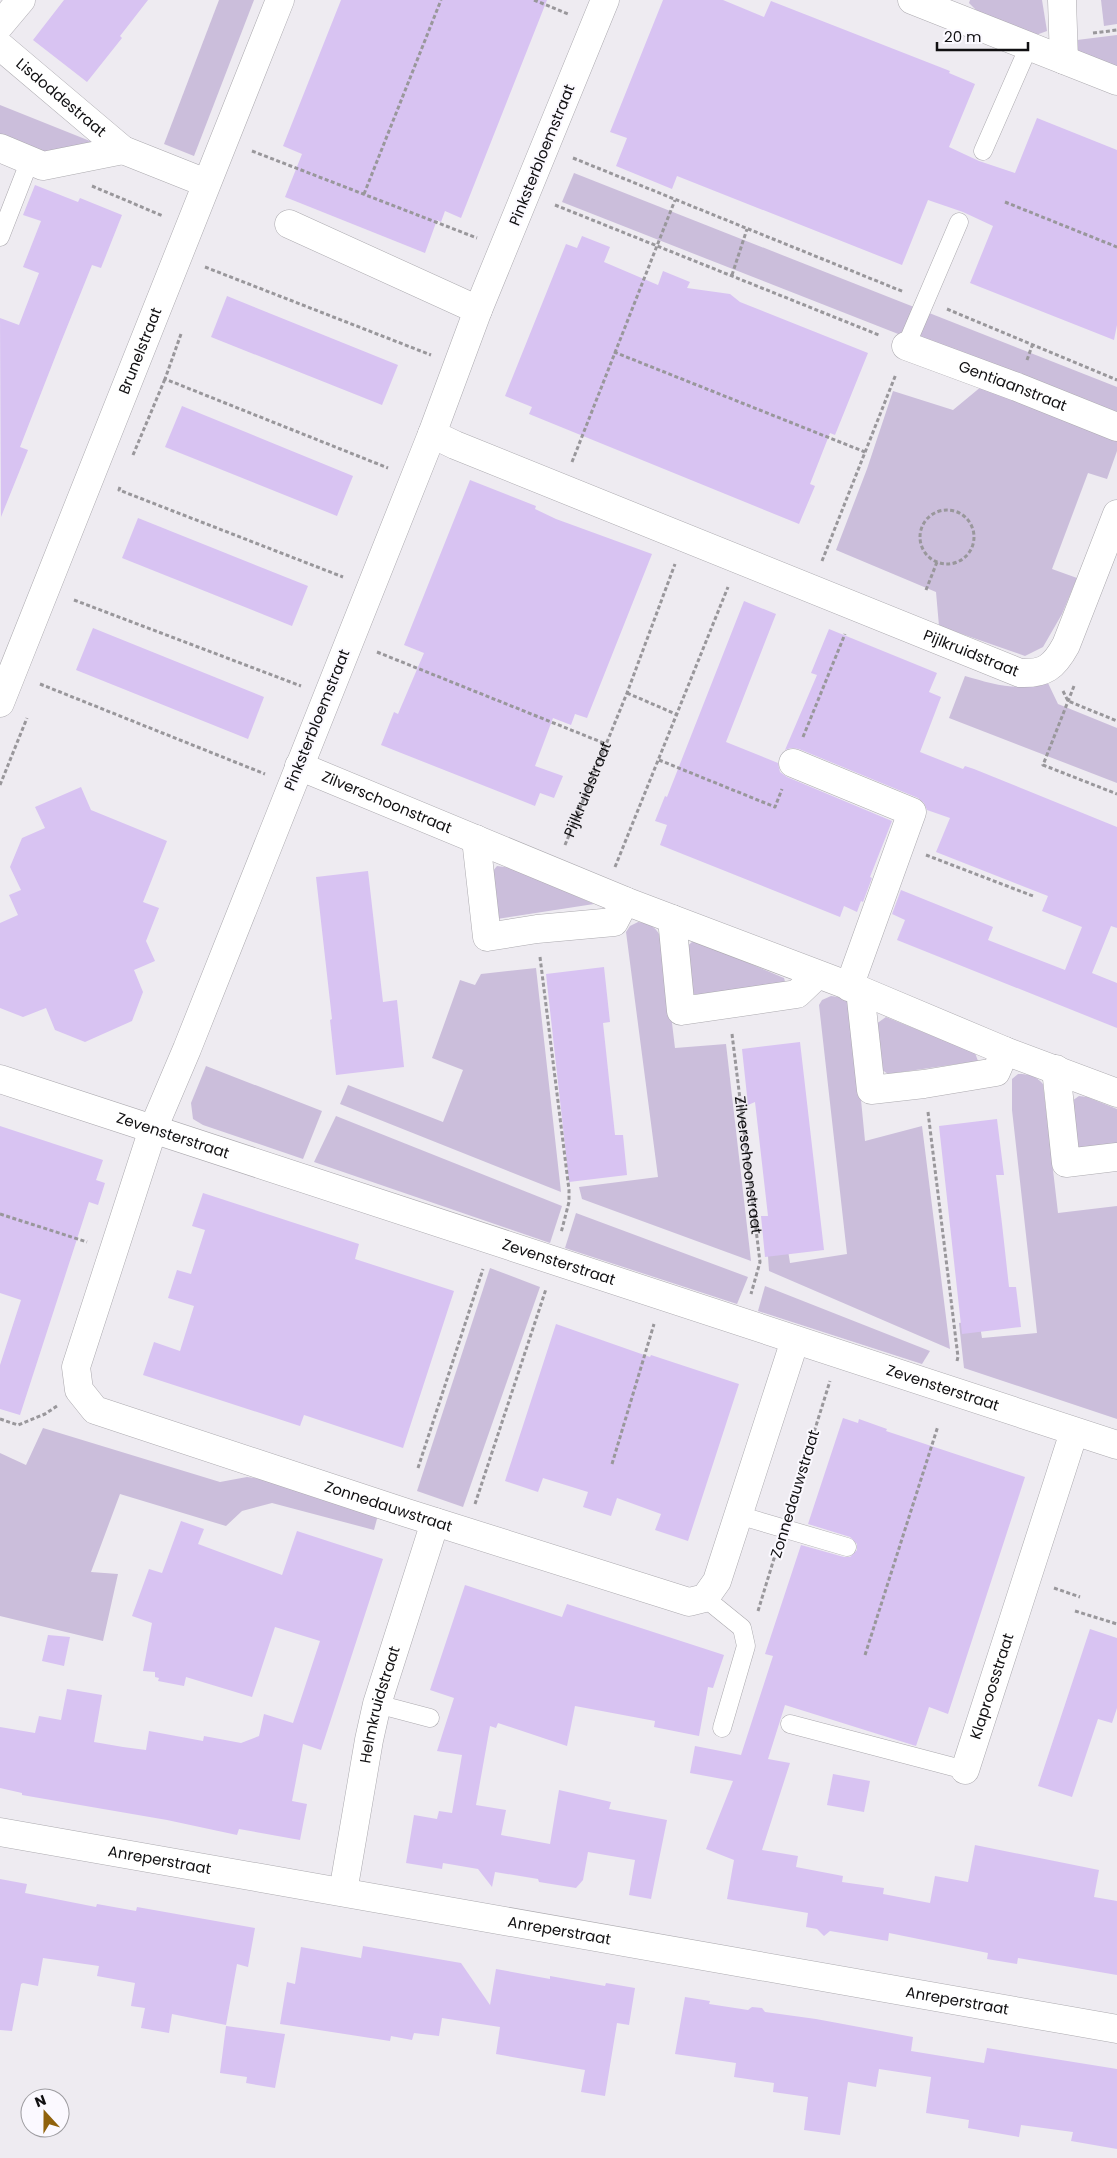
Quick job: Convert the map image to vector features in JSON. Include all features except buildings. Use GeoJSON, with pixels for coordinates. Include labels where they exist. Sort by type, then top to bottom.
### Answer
{"type":"FeatureCollection","features":[{"type":"Feature","properties":{"kind":"street"},"geometry":{"type":"LineString","coordinates":[[0,24],[21,0]]}},
{"type":"Feature","properties":{"kind":"street","name":"Brunelstraat"},"geometry":{"type":"LineString","coordinates":[[0,703],[5,676],[280,0]]}},
{"type":"Feature","properties":{"kind":"street","name":"Pinksterbloemstraat"},"geometry":{"type":"LineString","coordinates":[[152,1129],[187,1049],[432,434],[478,310],[606,0]]}},
{"type":"Feature","properties":{"kind":"street"},"geometry":{"type":"LineString","coordinates":[[912,0],[947,6],[1029,46],[1117,81]]}},
{"type":"Feature","properties":{"kind":"street"},"geometry":{"type":"LineString","coordinates":[[1062,0],[1064,60]]}},
{"type":"Feature","properties":{"kind":"street","name":"Lisdoddestraat"},"geometry":{"type":"LineString","coordinates":[[0,46],[124,150],[206,183]]}},
{"type":"Feature","properties":{"kind":"street","name":"Lisdoddestraat"},"geometry":{"type":"LineString","coordinates":[[0,148],[44,166],[124,150]]}},
{"type":"Feature","properties":{"kind":"street"},"geometry":{"type":"LineString","coordinates":[[289,224],[478,310]]}},
{"type":"Feature","properties":{"kind":"street","name":"Gentiaanstraat"},"geometry":{"type":"LineString","coordinates":[[906,346],[1017,387],[1117,428]]}},
{"type":"Feature","properties":{"kind":"street","name":"Pijlkruidstraat"},"geometry":{"type":"LineString","coordinates":[[432,434],[1020,673],[1036,673],[1050,667]]}},
{"type":"Feature","properties":{"kind":"street"},"geometry":{"type":"LineString","coordinates":[[1050,667],[1066,645],[1117,514]]}},
{"type":"Feature","properties":{"kind":"street"},"geometry":{"type":"LineString","coordinates":[[793,763],[912,812],[855,988],[872,1090],[924,1084],[996,1072],[1005,1051]]}},
{"type":"Feature","properties":{"kind":"street","name":"Zilverschoonstraat"},"geometry":{"type":"LineString","coordinates":[[299,766],[615,897],[855,988],[1005,1051],[1117,1093]]}},
{"type":"Feature","properties":{"kind":"street"},"geometry":{"type":"LineString","coordinates":[[476,839],[487,937],[537,929],[614,922],[615,897]]}},
{"type":"Feature","properties":{"kind":"street"},"geometry":{"type":"LineString","coordinates":[[672,919],[681,1011],[728,1006],[797,994],[817,975]]}},
{"type":"Feature","properties":{"kind":"street"},"geometry":{"type":"LineString","coordinates":[[1056,1069],[1066,1163],[1117,1157]]}},
{"type":"Feature","properties":{"kind":"street","name":"Zevensterstraat"},"geometry":{"type":"LineString","coordinates":[[0,1078],[662,1297],[840,1353],[944,1390],[1117,1445]]}},
{"type":"Feature","properties":{"kind":"street"},"geometry":{"type":"LineString","coordinates":[[79,1390],[76,1367],[152,1129]]}},
{"type":"Feature","properties":{"kind":"street"},"geometry":{"type":"LineString","coordinates":[[705,1598],[717,1581],[795,1340]]}},
{"type":"Feature","properties":{"kind":"street","name":"Zonnedauwstraat"},"geometry":{"type":"LineString","coordinates":[[79,1390],[95,1410],[435,1522],[689,1602],[705,1598]]}},
{"type":"Feature","properties":{"kind":"street","name":"Klaproosstraat"},"geometry":{"type":"LineString","coordinates":[[965,1770],[1074,1432]]}},
{"type":"Feature","properties":{"kind":"street","name":"Helmkruidstraat"},"geometry":{"type":"LineString","coordinates":[[343,1892],[377,1704],[435,1522]]}},
{"type":"Feature","properties":{"kind":"street","name":"Anreperstraat"},"geometry":{"type":"LineString","coordinates":[[0,1832],[1117,2029]]}},
{"type":"Feature","properties":{"kind":"lane"},"geometry":{"type":"LineString","coordinates":[[982,151],[1029,46]]}},
{"type":"Feature","properties":{"kind":"lane"},"geometry":{"type":"LineString","coordinates":[[0,237],[30,160]]}},
{"type":"Feature","properties":{"kind":"lane"},"geometry":{"type":"LineString","coordinates":[[906,346],[927,301],[959,222]]}},
{"type":"Feature","properties":{"kind":"lane"},"geometry":{"type":"LineString","coordinates":[[738,1516],[846,1547]]}},
{"type":"Feature","properties":{"kind":"lane"},"geometry":{"type":"LineString","coordinates":[[705,1598],[742,1628],[746,1646],[722,1728]]}},
{"type":"Feature","properties":{"kind":"lane"},"geometry":{"type":"LineString","coordinates":[[377,1704],[430,1718]]}},
{"type":"Feature","properties":{"kind":"lane","name":"Klaproosstraat"},"geometry":{"type":"LineString","coordinates":[[790,1724],[965,1770]]}},
{"type":"Feature","properties":{"kind":"path"},"geometry":{"type":"LineString","coordinates":[[364,194],[441,0]]}},
{"type":"Feature","properties":{"kind":"path"},"geometry":{"type":"LineString","coordinates":[[534,0],[595,26]]}},
{"type":"Feature","properties":{"kind":"path"},"geometry":{"type":"LineString","coordinates":[[224,138],[482,240]]}},
{"type":"Feature","properties":{"kind":"path"},"geometry":{"type":"LineString","coordinates":[[573,158],[1117,380]]}},
{"type":"Feature","properties":{"kind":"path"},"geometry":{"type":"LineString","coordinates":[[89,185],[161,215],[190,223]]}},
{"type":"Feature","properties":{"kind":"path"},"geometry":{"type":"LineString","coordinates":[[562,488],[675,200]]}},
{"type":"Feature","properties":{"kind":"path"},"geometry":{"type":"LineString","coordinates":[[1005,202],[1117,247]]}},
{"type":"Feature","properties":{"kind":"path"},"geometry":{"type":"LineString","coordinates":[[555,205],[906,346],[811,589]]}},
{"type":"Feature","properties":{"kind":"path"},"geometry":{"type":"LineString","coordinates":[[732,275],[747,229]]}},
{"type":"Feature","properties":{"kind":"path"},"geometry":{"type":"LineString","coordinates":[[130,462],[182,333]]}},
{"type":"Feature","properties":{"kind":"path"},"geometry":{"type":"LineString","coordinates":[[614,352],[865,452]]}},
{"type":"Feature","properties":{"kind":"path"},"geometry":{"type":"LineString","coordinates":[[165,379],[390,469],[394,460]]}},
{"type":"Feature","properties":{"kind":"path"},"geometry":{"type":"LineString","coordinates":[[115,498],[122,480]]}},
{"type":"Feature","properties":{"kind":"path"},"geometry":{"type":"LineString","coordinates":[[119,490],[346,578]]}},
{"type":"Feature","properties":{"kind":"path"},"geometry":{"type":"LineString","coordinates":[[942,510],[958,512],[966,517],[972,525],[974,543],[970,551],[955,563],[936,562],[924,551],[920,534],[922,526],[927,519],[942,510]]}},
{"type":"Feature","properties":{"kind":"path","name":"Pijlkruidstraat"},"geometry":{"type":"LineString","coordinates":[[554,871],[627,693],[685,538]]}},
{"type":"Feature","properties":{"kind":"path"},"geometry":{"type":"LineString","coordinates":[[615,897],[678,715],[739,560]]}},
{"type":"Feature","properties":{"kind":"path"},"geometry":{"type":"LineString","coordinates":[[926,590],[936,562]]}},
{"type":"Feature","properties":{"kind":"path"},"geometry":{"type":"LineString","coordinates":[[77,592],[74,601],[303,687],[307,678]]}},
{"type":"Feature","properties":{"kind":"path"},"geometry":{"type":"LineString","coordinates":[[349,640],[606,744]]}},
{"type":"Feature","properties":{"kind":"path"},"geometry":{"type":"LineString","coordinates":[[1050,667],[1068,701],[1117,721]]}},
{"type":"Feature","properties":{"kind":"path"},"geometry":{"type":"LineString","coordinates":[[43,677],[40,686],[257,771],[266,774],[270,766]]}},
{"type":"Feature","properties":{"kind":"path"},"geometry":{"type":"LineString","coordinates":[[627,693],[678,715]]}},
{"type":"Feature","properties":{"kind":"path"},"geometry":{"type":"LineString","coordinates":[[1068,701],[1043,765],[1117,794]]}},
{"type":"Feature","properties":{"kind":"path"},"geometry":{"type":"LineString","coordinates":[[0,785],[29,713]]}},
{"type":"Feature","properties":{"kind":"path"},"geometry":{"type":"LineString","coordinates":[[900,845],[1033,896]]}},
{"type":"Feature","properties":{"kind":"path"},"geometry":{"type":"LineString","coordinates":[[537,929],[569,1202]]}},
{"type":"Feature","properties":{"kind":"path","name":"Zilverschoonstraat"},"geometry":{"type":"LineString","coordinates":[[728,1006],[760,1262],[742,1323]]}},
{"type":"Feature","properties":{"kind":"path"},"geometry":{"type":"LineString","coordinates":[[924,1084],[958,1357],[954,1372],[944,1390]]}},
{"type":"Feature","properties":{"kind":"path"},"geometry":{"type":"LineString","coordinates":[[0,1214],[114,1250]]}},
{"type":"Feature","properties":{"kind":"path"},"geometry":{"type":"LineString","coordinates":[[418,1468],[484,1266]]}},
{"type":"Feature","properties":{"kind":"path"},"geometry":{"type":"LineString","coordinates":[[466,1532],[547,1287]]}},
{"type":"Feature","properties":{"kind":"path"},"geometry":{"type":"LineString","coordinates":[[612,1464],[662,1297]]}},
{"type":"Feature","properties":{"kind":"path","name":"Zonnedauwstraat"},"geometry":{"type":"LineString","coordinates":[[742,1628],[755,1621],[840,1353]]}},
{"type":"Feature","properties":{"kind":"path"},"geometry":{"type":"LineString","coordinates":[[0,1419],[18,1424],[45,1414],[79,1390]]}},
{"type":"Feature","properties":{"kind":"path"},"geometry":{"type":"LineString","coordinates":[[866,1655],[938,1426]]}},
{"type":"Feature","properties":{"kind":"path"},"geometry":{"type":"LineString","coordinates":[[1075,1611],[1117,1624]]}},
{"type":"Feature","properties":{"kind":"shaded area"},"geometry":{"type":"Polygon","coordinates":[[[219,0],[254,0],[194,156],[164,144],[219,0]]]}},
{"type":"Feature","properties":{"kind":"shaded area"},"geometry":{"type":"Polygon","coordinates":[[[970,0],[1042,0],[1047,31],[1036,35],[977,11],[969,3],[970,0]]]}},
{"type":"Feature","properties":{"kind":"shaded area"},"geometry":{"type":"Polygon","coordinates":[[[1101,0],[1117,0],[1117,24],[1104,26],[1101,0]]]}},
{"type":"Feature","properties":{"kind":"shaded area"},"geometry":{"type":"Polygon","coordinates":[[[1117,35],[1117,70],[1075,51],[1077,40],[1117,35]]]}},
{"type":"Feature","properties":{"kind":"shaded area"},"geometry":{"type":"Polygon","coordinates":[[[0,105],[95,143],[50,155],[0,134],[0,105]]]}},
{"type":"Feature","properties":{"kind":"shaded area"},"geometry":{"type":"Polygon","coordinates":[[[574,173],[1117,387],[1117,420],[562,202],[574,173]]]}},
{"type":"Feature","properties":{"kind":"shaded area"},"geometry":{"type":"Polygon","coordinates":[[[982,386],[1117,436],[1117,451],[1107,479],[1088,473],[1052,569],[1077,578],[1062,614],[1043,647],[1025,656],[939,626],[936,592],[836,550],[867,469],[893,391],[953,410],[982,386]]]}},
{"type":"Feature","properties":{"kind":"shaded area"},"geometry":{"type":"Polygon","coordinates":[[[965,676],[1016,687],[1037,685],[1047,681],[1058,704],[1117,728],[1117,783],[949,718],[965,676]]]}},
{"type":"Feature","properties":{"kind":"shaded area"},"geometry":{"type":"Polygon","coordinates":[[[497,866],[512,868],[594,904],[497,919],[492,872],[497,866]]]}},
{"type":"Feature","properties":{"kind":"shaded area"},"geometry":{"type":"Polygon","coordinates":[[[638,922],[653,927],[662,940],[675,1048],[726,1044],[751,1261],[582,1199],[579,1187],[658,1177],[626,932],[630,926],[638,922]]]}},
{"type":"Feature","properties":{"kind":"shaded area"},"geometry":{"type":"Polygon","coordinates":[[[692,942],[701,943],[784,978],[786,985],[701,995],[692,994],[685,948],[692,942]]]}},
{"type":"Feature","properties":{"kind":"shaded area"},"geometry":{"type":"Polygon","coordinates":[[[536,968],[561,1192],[340,1104],[348,1085],[443,1122],[463,1070],[432,1058],[460,980],[475,985],[481,974],[536,968]]]}},
{"type":"Feature","properties":{"kind":"shaded area"},"geometry":{"type":"Polygon","coordinates":[[[831,996],[843,999],[852,1007],[865,1141],[922,1126],[950,1349],[769,1271],[767,1242],[786,1238],[790,1263],[847,1254],[819,1005],[822,1000],[831,996]]]}},
{"type":"Feature","properties":{"kind":"shaded area"},"geometry":{"type":"Polygon","coordinates":[[[886,1017],[975,1053],[978,1061],[888,1074],[878,1067],[876,1024],[886,1017]]]}},
{"type":"Feature","properties":{"kind":"shaded area"},"geometry":{"type":"Polygon","coordinates":[[[206,1066],[322,1111],[303,1159],[203,1125],[193,1119],[191,1103],[206,1066]]]}},
{"type":"Feature","properties":{"kind":"shaded area"},"geometry":{"type":"Polygon","coordinates":[[[1018,1074],[1032,1076],[1043,1084],[1058,1213],[1117,1206],[1117,1419],[964,1368],[959,1323],[979,1320],[982,1338],[1037,1333],[1012,1110],[1012,1079],[1018,1074]]]}},
{"type":"Feature","properties":{"kind":"shaded area"},"geometry":{"type":"Polygon","coordinates":[[[1079,1096],[1087,1097],[1117,1109],[1117,1145],[1082,1149],[1074,1147],[1069,1103],[1079,1096]]]}},
{"type":"Feature","properties":{"kind":"shaded area"},"geometry":{"type":"Polygon","coordinates":[[[336,1116],[562,1206],[550,1243],[314,1162],[336,1116]]]}},
{"type":"Feature","properties":{"kind":"shaded area"},"geometry":{"type":"Polygon","coordinates":[[[576,1213],[748,1277],[737,1304],[565,1248],[576,1213]]]}},
{"type":"Feature","properties":{"kind":"shaded area"},"geometry":{"type":"Polygon","coordinates":[[[490,1268],[540,1287],[463,1507],[417,1491],[490,1268]]]}},
{"type":"Feature","properties":{"kind":"shaded area"},"geometry":{"type":"Polygon","coordinates":[[[765,1286],[930,1351],[922,1364],[758,1311],[765,1286]]]}},
{"type":"Feature","properties":{"kind":"shaded area"},"geometry":{"type":"Polygon","coordinates":[[[43,1428],[220,1482],[247,1477],[289,1483],[378,1515],[374,1530],[272,1503],[242,1511],[226,1526],[120,1494],[91,1572],[118,1574],[103,1641],[0,1616],[0,1453],[26,1465],[43,1428]]]}}]}
